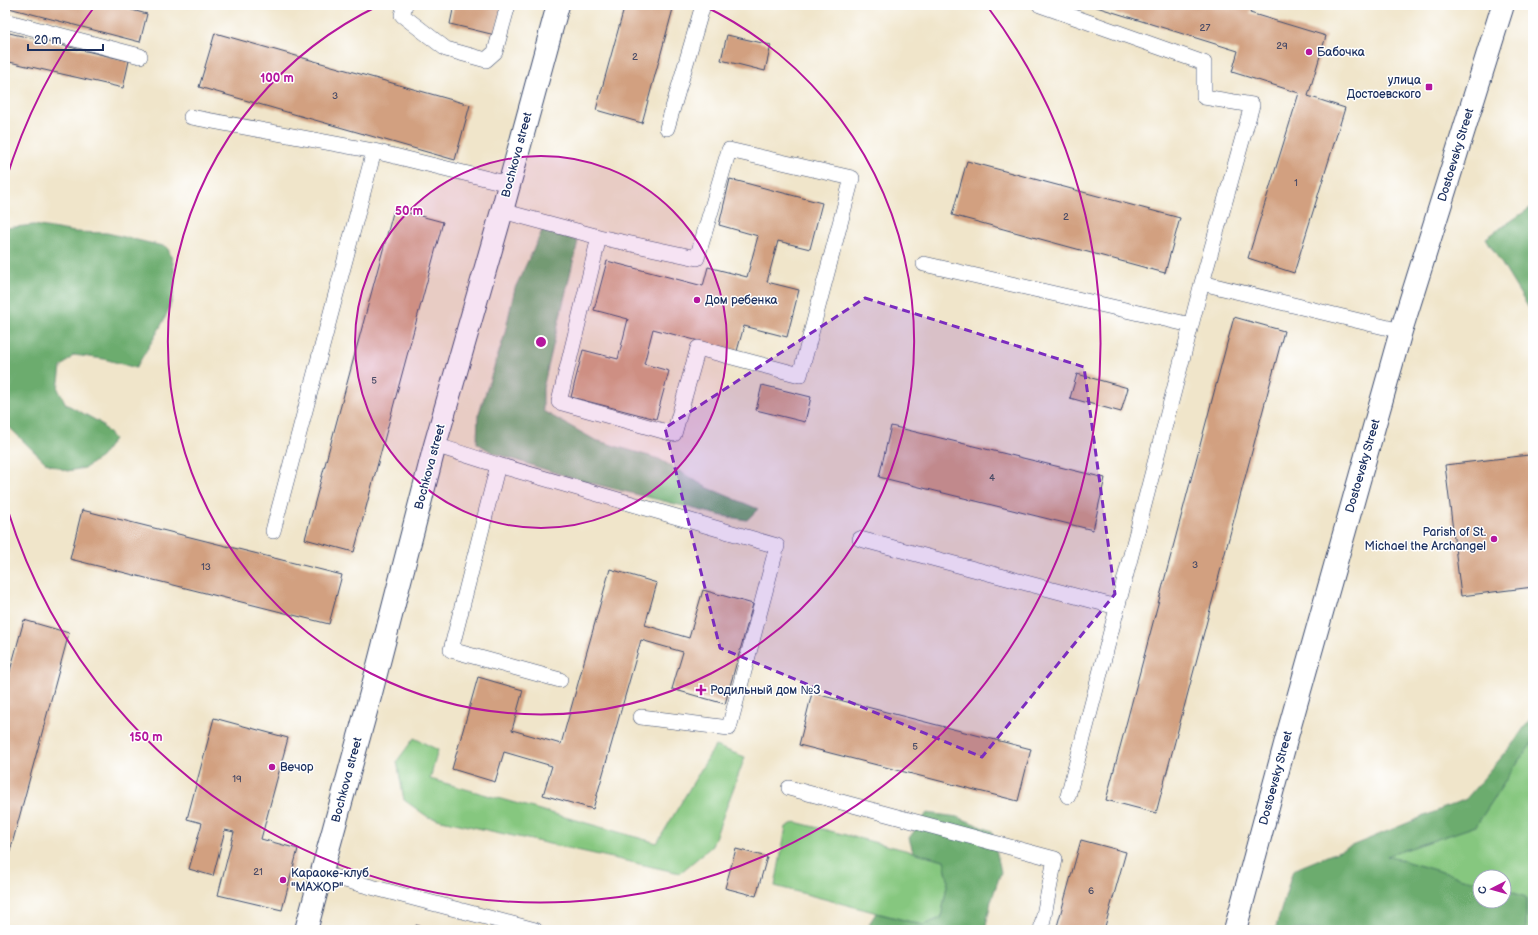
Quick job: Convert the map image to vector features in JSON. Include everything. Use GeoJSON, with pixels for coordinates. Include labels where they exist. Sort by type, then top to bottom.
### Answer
{"type":"FeatureCollection","features":[{"type":"Feature","properties":{"kind":"street","name":"Bochkova street"},"geometry":{"type":"LineString","coordinates":[[306,930],[371,693],[435,444],[502,211],[558,5]]}},
{"type":"Feature","properties":{"kind":"street","name":"Dostoevsky Street"},"geometry":{"type":"LineString","coordinates":[[1235,930],[1286,740],[1401,330],[1503,5]]}},
{"type":"Feature","properties":{"kind":"lane"},"geometry":{"type":"LineString","coordinates":[[405,5],[402,15],[446,49],[486,60],[495,52],[508,5]]}},
{"type":"Feature","properties":{"kind":"lane"},"geometry":{"type":"LineString","coordinates":[[667,128],[703,5]]}},
{"type":"Feature","properties":{"kind":"lane"},"geometry":{"type":"LineString","coordinates":[[1040,5],[1204,63],[1204,97],[1252,105],[1202,283],[1068,796]]}},
{"type":"Feature","properties":{"kind":"lane"},"geometry":{"type":"LineString","coordinates":[[5,21],[140,56]]}},
{"type":"Feature","properties":{"kind":"lane"},"geometry":{"type":"LineString","coordinates":[[191,117],[374,151],[509,184]]}},
{"type":"Feature","properties":{"kind":"lane"},"geometry":{"type":"LineString","coordinates":[[502,211],[599,237],[697,258],[729,150],[852,178],[800,375],[698,348],[674,434],[559,402],[599,237]]}},
{"type":"Feature","properties":{"kind":"lane"},"geometry":{"type":"LineString","coordinates":[[273,531],[374,151]]}},
{"type":"Feature","properties":{"kind":"lane"},"geometry":{"type":"LineString","coordinates":[[924,264],[1191,325]]}},
{"type":"Feature","properties":{"kind":"lane"},"geometry":{"type":"LineString","coordinates":[[1202,283],[1401,330]]}},
{"type":"Feature","properties":{"kind":"lane"},"geometry":{"type":"LineString","coordinates":[[435,444],[498,465],[777,546],[729,728],[641,717]]}},
{"type":"Feature","properties":{"kind":"lane"},"geometry":{"type":"LineString","coordinates":[[498,465],[451,650],[560,680]]}},
{"type":"Feature","properties":{"kind":"lane"},"geometry":{"type":"LineString","coordinates":[[860,539],[1117,607]]}},
{"type":"Feature","properties":{"kind":"lane"},"geometry":{"type":"LineString","coordinates":[[789,788],[1055,860],[1041,930]]}},
{"type":"Feature","properties":{"kind":"lane"},"geometry":{"type":"LineString","coordinates":[[322,874],[535,930]]}},
{"type":"Feature","properties":{"kind":"highlighted area"},"geometry":{"type":"Polygon","coordinates":[[[865,298],[1084,367],[1115,594],[982,757],[720,648],[665,428],[865,298]]]}},
{"type":"Feature","properties":{"kind":"green space"},"geometry":{"type":"Polygon","coordinates":[[[1533,206],[1533,315],[1486,238],[1533,206]]]}},
{"type":"Feature","properties":{"kind":"green space"},"geometry":{"type":"Polygon","coordinates":[[[34,225],[75,232],[107,233],[167,247],[174,265],[175,282],[169,308],[164,321],[136,368],[104,359],[74,355],[61,367],[58,389],[66,404],[99,422],[114,439],[101,457],[85,468],[67,471],[46,463],[9,427],[5,425],[5,228],[34,225]]]}},
{"type":"Feature","properties":{"kind":"green space"},"geometry":{"type":"Polygon","coordinates":[[[543,229],[578,241],[543,388],[543,411],[595,440],[659,459],[706,487],[758,509],[747,520],[723,516],[575,479],[493,453],[477,443],[478,416],[504,337],[515,288],[543,229]]]}},
{"type":"Feature","properties":{"kind":"green space"},"geometry":{"type":"Polygon","coordinates":[[[1533,715],[1533,742],[1519,760],[1476,826],[1387,856],[1472,881],[1472,909],[1512,909],[1512,893],[1526,897],[1526,930],[1275,930],[1293,870],[1466,799],[1511,746],[1533,715]]]}},
{"type":"Feature","properties":{"kind":"green space"},"geometry":{"type":"Polygon","coordinates":[[[414,738],[438,750],[430,779],[657,843],[715,746],[745,757],[712,846],[680,873],[428,817],[404,800],[397,761],[414,738]]]}},
{"type":"Feature","properties":{"kind":"green space"},"geometry":{"type":"Polygon","coordinates":[[[1533,742],[1533,930],[1526,930],[1526,897],[1512,893],[1512,869],[1472,869],[1472,881],[1386,856],[1476,826],[1519,760],[1533,742]]]}},
{"type":"Feature","properties":{"kind":"green space"},"geometry":{"type":"Polygon","coordinates":[[[927,813],[958,817],[992,831],[1001,872],[991,901],[985,930],[876,930],[869,924],[876,913],[923,925],[941,918],[948,880],[944,860],[913,852],[909,838],[927,813]]]}},
{"type":"Feature","properties":{"kind":"green space"},"geometry":{"type":"Polygon","coordinates":[[[795,822],[944,860],[948,880],[941,918],[923,925],[775,886],[786,827],[795,822]]]}},
{"type":"Feature","properties":{"kind":"building"},"geometry":{"type":"Polygon","coordinates":[[[5,5],[113,5],[147,14],[140,42],[5,7],[5,5]]]}},
{"type":"Feature","properties":{"kind":"building"},"geometry":{"type":"Polygon","coordinates":[[[454,5],[503,5],[495,35],[450,24],[454,5]]]}},
{"type":"Feature","properties":{"kind":"building"},"geometry":{"type":"Polygon","coordinates":[[[625,5],[674,5],[642,123],[596,110],[625,5]]]}},
{"type":"Feature","properties":{"kind":"building"},"geometry":{"type":"Polygon","coordinates":[[[1090,5],[1253,5],[1250,13],[1326,36],[1308,96],[1345,108],[1294,273],[1248,258],[1299,93],[1232,72],[1238,51],[1090,5]]]}},
{"type":"Feature","properties":{"kind":"building"},"geometry":{"type":"Polygon","coordinates":[[[5,32],[129,61],[123,88],[5,61],[5,32]]]}},
{"type":"Feature","properties":{"kind":"building"},"geometry":{"type":"Polygon","coordinates":[[[215,33],[470,105],[455,160],[199,87],[215,33]]]}},
{"type":"Feature","properties":{"kind":"building"},"geometry":{"type":"Polygon","coordinates":[[[727,35],[771,45],[765,71],[721,60],[727,35]]]}},
{"type":"Feature","properties":{"kind":"building"},"geometry":{"type":"Polygon","coordinates":[[[967,161],[1180,218],[1165,273],[952,215],[967,161]]]}},
{"type":"Feature","properties":{"kind":"building","name":"Дом ребенка"},"geometry":{"type":"Polygon","coordinates":[[[730,179],[822,203],[810,249],[778,241],[767,282],[799,290],[787,337],[744,326],[737,351],[653,329],[644,364],[669,371],[656,419],[571,397],[583,350],[618,359],[628,319],[594,310],[607,261],[703,286],[708,267],[747,277],[758,236],[719,225],[730,179]]]}},
{"type":"Feature","properties":{"kind":"building"},"geometry":{"type":"Polygon","coordinates":[[[394,209],[443,222],[354,552],[305,539],[394,209]]]}},
{"type":"Feature","properties":{"kind":"building"},"geometry":{"type":"Polygon","coordinates":[[[1234,317],[1284,331],[1156,813],[1106,800],[1234,317]]]}},
{"type":"Feature","properties":{"kind":"building"},"geometry":{"type":"Polygon","coordinates":[[[1077,374],[1128,388],[1121,412],[1070,398],[1077,374]]]}},
{"type":"Feature","properties":{"kind":"building"},"geometry":{"type":"Polygon","coordinates":[[[762,385],[811,397],[805,422],[756,410],[762,385]]]}},
{"type":"Feature","properties":{"kind":"building"},"geometry":{"type":"Polygon","coordinates":[[[891,426],[1105,478],[1093,530],[879,477],[891,426]]]}},
{"type":"Feature","properties":{"kind":"building","name":"Parish of St. Michael the Archangel"},"geometry":{"type":"Polygon","coordinates":[[[1529,455],[1533,492],[1533,587],[1461,596],[1445,465],[1529,455]]]}},
{"type":"Feature","properties":{"kind":"building"},"geometry":{"type":"Polygon","coordinates":[[[82,510],[342,575],[329,624],[70,559],[82,510]]]}},
{"type":"Feature","properties":{"kind":"building","name":"Родильный дом №3"},"geometry":{"type":"Polygon","coordinates":[[[610,569],[657,583],[645,625],[689,638],[703,590],[753,604],[725,704],[672,689],[683,652],[641,640],[593,809],[543,795],[552,766],[504,752],[495,782],[452,769],[478,677],[523,690],[512,730],[561,744],[610,569]]]}},
{"type":"Feature","properties":{"kind":"building"},"geometry":{"type":"Polygon","coordinates":[[[24,620],[69,633],[5,870],[5,689],[24,620]]]}},
{"type":"Feature","properties":{"kind":"building"},"geometry":{"type":"Polygon","coordinates":[[[812,693],[1031,749],[1018,801],[799,745],[812,693]]]}},
{"type":"Feature","properties":{"kind":"building"},"geometry":{"type":"Polygon","coordinates":[[[214,718],[288,738],[261,839],[298,849],[282,910],[218,895],[234,832],[225,830],[213,876],[189,869],[202,823],[187,819],[214,718]]]}},
{"type":"Feature","properties":{"kind":"building"},"geometry":{"type":"Polygon","coordinates":[[[1081,840],[1126,852],[1104,930],[1056,930],[1081,840]]]}},
{"type":"Feature","properties":{"kind":"building"},"geometry":{"type":"Polygon","coordinates":[[[736,849],[767,857],[756,896],[725,888],[736,849]]]}},
{"type":"Feature","properties":{"kind":"building"},"geometry":{"type":"Polygon","coordinates":[[[416,925],[433,930],[414,930],[416,925]]]}},
{"type":"Feature","properties":{"kind":"place","name":"Бабочка"},"geometry":{"type":"Point","coordinates":[1309,52]}},
{"type":"Feature","properties":{"kind":"place","name":"улица Достоевского"},"geometry":{"type":"Point","coordinates":[1429,87]}},
{"type":"Feature","properties":{"kind":"place","name":"Дом ребенка"},"geometry":{"type":"Point","coordinates":[697,300]}},
{"type":"Feature","properties":{"kind":"place","name":"Parish of St. Michael the Archangel"},"geometry":{"type":"Point","coordinates":[1494,539]}},
{"type":"Feature","properties":{"kind":"place","name":"Родильный дом №3"},"geometry":{"type":"Point","coordinates":[701,690]}},
{"type":"Feature","properties":{"kind":"place","name":"Вечор"},"geometry":{"type":"Point","coordinates":[272,767]}},
{"type":"Feature","properties":{"kind":"place","name":"Караоке-клуб \"МАЖОР\""},"geometry":{"type":"Point","coordinates":[283,880]}}]}
